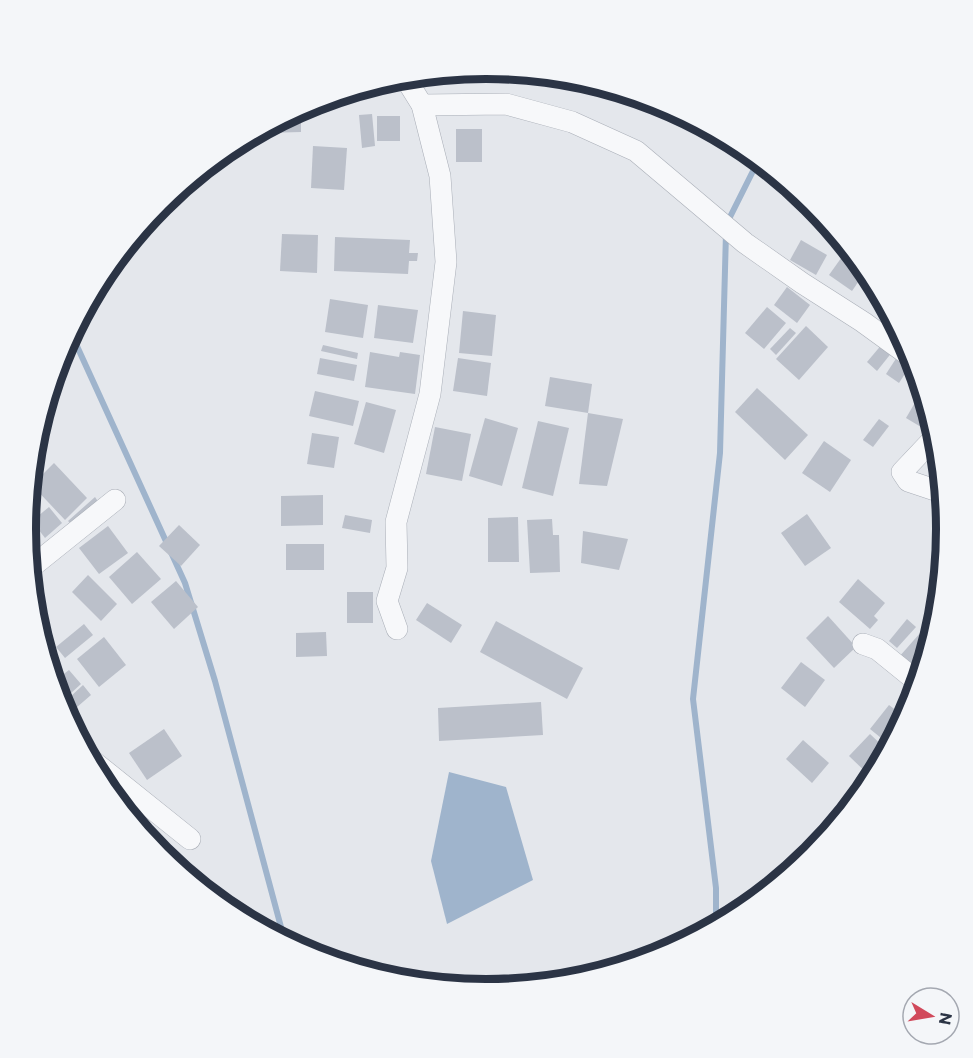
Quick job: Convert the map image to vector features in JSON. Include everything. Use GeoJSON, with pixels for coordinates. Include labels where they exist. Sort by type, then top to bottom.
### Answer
{"type":"FeatureCollection","features":[{"type":"Feature","properties":{"kind":"street"},"geometry":{"type":"LineString","coordinates":[[398,629],[387,601],[397,568],[396,522],[430,394],[446,262],[440,176],[422,105],[410,85]]}},
{"type":"Feature","properties":{"kind":"street"},"geometry":{"type":"LineString","coordinates":[[422,105],[506,104],[572,122],[636,151],[745,243],[899,348]]}},
{"type":"Feature","properties":{"kind":"street"},"geometry":{"type":"LineString","coordinates":[[929,444],[902,472],[908,480],[935,490]]}},
{"type":"Feature","properties":{"kind":"street"},"geometry":{"type":"LineString","coordinates":[[37,562],[116,500]]}},
{"type":"Feature","properties":{"kind":"street"},"geometry":{"type":"LineString","coordinates":[[863,644],[877,649],[912,677]]}},
{"type":"Feature","properties":{"kind":"street"},"geometry":{"type":"LineString","coordinates":[[109,774],[190,839]]}},
{"type":"Feature","properties":{"kind":"water"},"geometry":{"type":"Polygon","coordinates":[[[449,772],[506,787],[533,880],[447,924],[431,861],[449,772]]]}},
{"type":"Feature","properties":{"kind":"building"},"geometry":{"type":"Polygon","coordinates":[[[372,114],[375,146],[362,148],[359,115],[372,114]]]}},
{"type":"Feature","properties":{"kind":"building"},"geometry":{"type":"Polygon","coordinates":[[[377,116],[400,116],[400,141],[377,141],[377,116]]]}},
{"type":"Feature","properties":{"kind":"building"},"geometry":{"type":"Polygon","coordinates":[[[301,119],[301,132],[272,133],[301,119]]]}},
{"type":"Feature","properties":{"kind":"building"},"geometry":{"type":"Polygon","coordinates":[[[456,129],[482,129],[482,162],[456,162],[456,129]]]}},
{"type":"Feature","properties":{"kind":"building"},"geometry":{"type":"Polygon","coordinates":[[[313,146],[347,148],[344,190],[311,188],[313,146]]]}},
{"type":"Feature","properties":{"kind":"building"},"geometry":{"type":"Polygon","coordinates":[[[282,234],[318,235],[317,273],[280,271],[282,234]]]}},
{"type":"Feature","properties":{"kind":"building"},"geometry":{"type":"Polygon","coordinates":[[[335,237],[410,240],[409,253],[418,253],[417,261],[409,261],[408,274],[334,271],[335,237]]]}},
{"type":"Feature","properties":{"kind":"building"},"geometry":{"type":"Polygon","coordinates":[[[801,240],[827,255],[816,275],[790,260],[801,240]]]}},
{"type":"Feature","properties":{"kind":"building"},"geometry":{"type":"Polygon","coordinates":[[[844,255],[861,278],[852,291],[829,275],[844,255]]]}},
{"type":"Feature","properties":{"kind":"building"},"geometry":{"type":"Polygon","coordinates":[[[787,287],[810,305],[797,323],[774,305],[787,287]]]}},
{"type":"Feature","properties":{"kind":"building"},"geometry":{"type":"Polygon","coordinates":[[[330,299],[368,305],[363,338],[325,332],[330,299]]]}},
{"type":"Feature","properties":{"kind":"building"},"geometry":{"type":"Polygon","coordinates":[[[378,305],[418,310],[413,343],[374,338],[378,305]]]}},
{"type":"Feature","properties":{"kind":"building"},"geometry":{"type":"Polygon","coordinates":[[[767,307],[786,323],[764,349],[745,333],[767,307]]]}},
{"type":"Feature","properties":{"kind":"building"},"geometry":{"type":"Polygon","coordinates":[[[463,311],[496,315],[492,356],[459,353],[463,311]]]}},
{"type":"Feature","properties":{"kind":"building"},"geometry":{"type":"Polygon","coordinates":[[[806,326],[828,347],[799,380],[776,359],[806,326]]]}},
{"type":"Feature","properties":{"kind":"building"},"geometry":{"type":"Polygon","coordinates":[[[790,328],[796,333],[776,355],[770,349],[790,328]]]}},
{"type":"Feature","properties":{"kind":"building"},"geometry":{"type":"Polygon","coordinates":[[[883,343],[893,351],[877,371],[867,362],[883,343]]]}},
{"type":"Feature","properties":{"kind":"building"},"geometry":{"type":"Polygon","coordinates":[[[323,345],[358,353],[357,359],[321,351],[323,345]]]}},
{"type":"Feature","properties":{"kind":"building"},"geometry":{"type":"Polygon","coordinates":[[[370,352],[399,357],[400,352],[420,355],[415,394],[365,387],[370,352]]]}},
{"type":"Feature","properties":{"kind":"building"},"geometry":{"type":"Polygon","coordinates":[[[897,357],[905,363],[908,370],[899,383],[886,374],[897,357]]]}},
{"type":"Feature","properties":{"kind":"building"},"geometry":{"type":"Polygon","coordinates":[[[320,358],[357,365],[354,381],[317,374],[320,358]]]}},
{"type":"Feature","properties":{"kind":"building"},"geometry":{"type":"Polygon","coordinates":[[[458,358],[491,363],[487,396],[453,391],[458,358]]]}},
{"type":"Feature","properties":{"kind":"building"},"geometry":{"type":"Polygon","coordinates":[[[550,377],[592,384],[588,413],[545,406],[550,377]]]}},
{"type":"Feature","properties":{"kind":"building"},"geometry":{"type":"Polygon","coordinates":[[[757,388],[808,435],[785,460],[735,412],[757,388]]]}},
{"type":"Feature","properties":{"kind":"building"},"geometry":{"type":"Polygon","coordinates":[[[315,391],[359,401],[353,426],[309,416],[315,391]]]}},
{"type":"Feature","properties":{"kind":"building"},"geometry":{"type":"Polygon","coordinates":[[[918,398],[926,430],[906,418],[918,398]]]}},
{"type":"Feature","properties":{"kind":"building"},"geometry":{"type":"Polygon","coordinates":[[[366,402],[396,410],[384,453],[354,444],[366,402]]]}},
{"type":"Feature","properties":{"kind":"building"},"geometry":{"type":"Polygon","coordinates":[[[588,413],[623,419],[607,486],[579,484],[588,413]]]}},
{"type":"Feature","properties":{"kind":"building"},"geometry":{"type":"Polygon","coordinates":[[[485,418],[518,428],[502,486],[469,476],[485,418]]]}},
{"type":"Feature","properties":{"kind":"building"},"geometry":{"type":"Polygon","coordinates":[[[879,419],[889,426],[873,447],[863,440],[879,419]]]}},
{"type":"Feature","properties":{"kind":"building"},"geometry":{"type":"Polygon","coordinates":[[[538,421],[569,428],[553,496],[522,488],[538,421]]]}},
{"type":"Feature","properties":{"kind":"building"},"geometry":{"type":"Polygon","coordinates":[[[435,427],[471,434],[462,481],[426,474],[435,427]]]}},
{"type":"Feature","properties":{"kind":"building"},"geometry":{"type":"Polygon","coordinates":[[[312,433],[339,437],[334,468],[307,464],[312,433]]]}},
{"type":"Feature","properties":{"kind":"building"},"geometry":{"type":"Polygon","coordinates":[[[824,441],[851,460],[830,492],[802,473],[824,441]]]}},
{"type":"Feature","properties":{"kind":"building"},"geometry":{"type":"Polygon","coordinates":[[[54,463],[87,498],[65,520],[38,491],[39,478],[54,463]]]}},
{"type":"Feature","properties":{"kind":"building"},"geometry":{"type":"Polygon","coordinates":[[[323,495],[323,525],[281,526],[281,496],[323,495]]]}},
{"type":"Feature","properties":{"kind":"building"},"geometry":{"type":"Polygon","coordinates":[[[95,497],[99,503],[73,526],[68,521],[95,497]]]}},
{"type":"Feature","properties":{"kind":"building"},"geometry":{"type":"Polygon","coordinates":[[[49,507],[62,523],[45,538],[36,526],[36,517],[49,507]]]}},
{"type":"Feature","properties":{"kind":"building"},"geometry":{"type":"Polygon","coordinates":[[[807,514],[831,548],[805,566],[781,533],[807,514]]]}},
{"type":"Feature","properties":{"kind":"building"},"geometry":{"type":"Polygon","coordinates":[[[345,515],[372,520],[370,533],[342,528],[345,515]]]}},
{"type":"Feature","properties":{"kind":"building"},"geometry":{"type":"Polygon","coordinates":[[[518,517],[519,562],[488,562],[488,518],[518,517]]]}},
{"type":"Feature","properties":{"kind":"building"},"geometry":{"type":"Polygon","coordinates":[[[552,519],[553,535],[559,535],[560,572],[530,573],[527,520],[552,519]]]}},
{"type":"Feature","properties":{"kind":"building"},"geometry":{"type":"Polygon","coordinates":[[[179,525],[200,545],[181,566],[159,546],[179,525]]]}},
{"type":"Feature","properties":{"kind":"building"},"geometry":{"type":"Polygon","coordinates":[[[108,526],[128,553],[99,574],[79,548],[108,526]]]}},
{"type":"Feature","properties":{"kind":"building"},"geometry":{"type":"Polygon","coordinates":[[[583,531],[628,539],[619,570],[581,563],[583,531]]]}},
{"type":"Feature","properties":{"kind":"building"},"geometry":{"type":"Polygon","coordinates":[[[286,544],[324,544],[324,570],[286,570],[286,544]]]}},
{"type":"Feature","properties":{"kind":"building"},"geometry":{"type":"Polygon","coordinates":[[[137,552],[161,579],[132,604],[109,577],[137,552]]]}},
{"type":"Feature","properties":{"kind":"building"},"geometry":{"type":"Polygon","coordinates":[[[88,575],[117,604],[101,621],[72,592],[88,575]]]}},
{"type":"Feature","properties":{"kind":"building"},"geometry":{"type":"Polygon","coordinates":[[[858,579],[885,603],[874,616],[878,620],[870,629],[839,602],[858,579]]]}},
{"type":"Feature","properties":{"kind":"building"},"geometry":{"type":"Polygon","coordinates":[[[176,581],[198,607],[174,629],[151,602],[176,581]]]}},
{"type":"Feature","properties":{"kind":"building"},"geometry":{"type":"Polygon","coordinates":[[[347,592],[373,592],[373,623],[347,623],[347,592]]]}},
{"type":"Feature","properties":{"kind":"building"},"geometry":{"type":"Polygon","coordinates":[[[427,603],[462,625],[451,643],[416,620],[427,603]]]}},
{"type":"Feature","properties":{"kind":"building"},"geometry":{"type":"Polygon","coordinates":[[[828,616],[856,647],[834,668],[806,638],[828,616]]]}},
{"type":"Feature","properties":{"kind":"building"},"geometry":{"type":"Polygon","coordinates":[[[907,619],[916,627],[897,648],[889,641],[907,619]]]}},
{"type":"Feature","properties":{"kind":"building"},"geometry":{"type":"Polygon","coordinates":[[[496,621],[583,668],[567,699],[480,652],[496,621]]]}},
{"type":"Feature","properties":{"kind":"building"},"geometry":{"type":"Polygon","coordinates":[[[84,624],[93,635],[65,658],[56,647],[84,624]]]}},
{"type":"Feature","properties":{"kind":"building"},"geometry":{"type":"Polygon","coordinates":[[[326,632],[327,656],[296,657],[296,633],[326,632]]]}},
{"type":"Feature","properties":{"kind":"building"},"geometry":{"type":"Polygon","coordinates":[[[921,632],[924,635],[918,657],[910,667],[899,657],[921,632]]]}},
{"type":"Feature","properties":{"kind":"building"},"geometry":{"type":"Polygon","coordinates":[[[104,637],[126,665],[99,687],[77,659],[104,637]]]}},
{"type":"Feature","properties":{"kind":"building"},"geometry":{"type":"Polygon","coordinates":[[[801,662],[825,680],[805,707],[781,688],[801,662]]]}},
{"type":"Feature","properties":{"kind":"building"},"geometry":{"type":"Polygon","coordinates":[[[69,670],[81,684],[70,694],[61,676],[69,670]]]}},
{"type":"Feature","properties":{"kind":"building"},"geometry":{"type":"Polygon","coordinates":[[[83,685],[91,695],[74,710],[68,695],[70,697],[83,685]]]}},
{"type":"Feature","properties":{"kind":"building"},"geometry":{"type":"Polygon","coordinates":[[[541,702],[543,735],[439,741],[438,708],[541,702]]]}},
{"type":"Feature","properties":{"kind":"building"},"geometry":{"type":"Polygon","coordinates":[[[889,705],[898,712],[884,741],[870,729],[889,705]]]}},
{"type":"Feature","properties":{"kind":"building"},"geometry":{"type":"Polygon","coordinates":[[[164,729],[182,756],[147,780],[129,753],[164,729]]]}},
{"type":"Feature","properties":{"kind":"building"},"geometry":{"type":"Polygon","coordinates":[[[870,734],[882,745],[866,772],[849,756],[870,734]]]}},
{"type":"Feature","properties":{"kind":"building"},"geometry":{"type":"Polygon","coordinates":[[[803,740],[829,763],[812,783],[786,759],[803,740]]]}},
{"type":"Feature","properties":{"kind":"waterway"},"geometry":{"type":"LineString","coordinates":[[727,223],[755,167]]}},
{"type":"Feature","properties":{"kind":"waterway"},"geometry":{"type":"LineString","coordinates":[[716,917],[716,888],[693,699],[720,453],[726,233]]}},
{"type":"Feature","properties":{"kind":"waterway"},"geometry":{"type":"LineString","coordinates":[[76,344],[185,583],[215,681],[282,930]]}}]}
